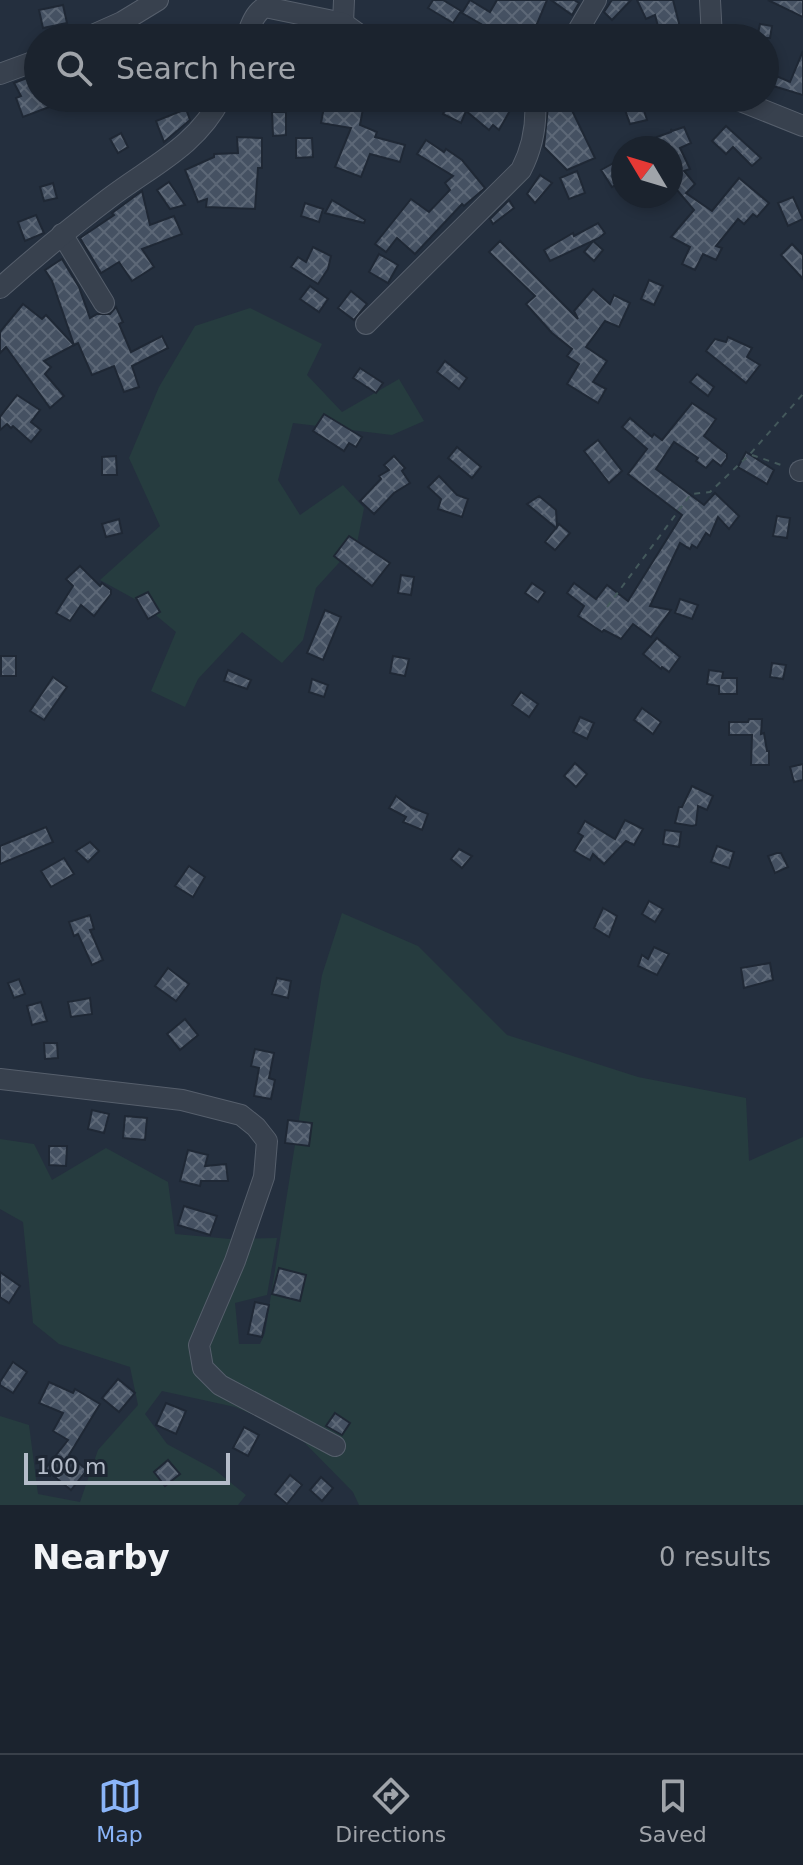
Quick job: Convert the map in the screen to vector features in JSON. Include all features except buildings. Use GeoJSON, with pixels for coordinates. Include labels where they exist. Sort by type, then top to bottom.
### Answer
{"type":"FeatureCollection","features":[{"type":"Feature","properties":{"kind":"street"},"geometry":{"type":"LineString","coordinates":[[113,24],[158,0]]}},
{"type":"Feature","properties":{"kind":"street"},"geometry":{"type":"LineString","coordinates":[[252,24],[259,10],[265,7],[343,23],[344,0]]}},
{"type":"Feature","properties":{"kind":"street"},"geometry":{"type":"LineString","coordinates":[[582,24],[596,0]]}},
{"type":"Feature","properties":{"kind":"street"},"geometry":{"type":"LineString","coordinates":[[710,0],[711,24]]}},
{"type":"Feature","properties":{"kind":"street"},"geometry":{"type":"LineString","coordinates":[[0,74],[24,65]]}},
{"type":"Feature","properties":{"kind":"street"},"geometry":{"type":"LineString","coordinates":[[0,288],[62,234],[182,147],[202,130],[213,112]]}},
{"type":"Feature","properties":{"kind":"street"},"geometry":{"type":"LineString","coordinates":[[366,324],[521,170],[530,154],[535,112]]}},
{"type":"Feature","properties":{"kind":"street"},"geometry":{"type":"LineString","coordinates":[[768,112],[803,126]]}},
{"type":"Feature","properties":{"kind":"street"},"geometry":{"type":"LineString","coordinates":[[62,234],[104,303]]}},
{"type":"Feature","properties":{"kind":"street"},"geometry":{"type":"LineString","coordinates":[[0,1079],[182,1100],[241,1115],[256,1127],[267,1141],[264,1177],[235,1261],[199,1345],[203,1368],[220,1385],[335,1446]]}},
{"type":"Feature","properties":{"kind":"path"},"geometry":{"type":"LineString","coordinates":[[607,607],[691,494],[710,492],[750,454],[803,394]]}},
{"type":"Feature","properties":{"kind":"path"},"geometry":{"type":"LineString","coordinates":[[750,454],[802,470]]}},
{"type":"Feature","properties":{"kind":"green space"},"geometry":{"type":"Polygon","coordinates":[[[250,308],[322,344],[307,375],[342,412],[399,379],[424,421],[392,435],[293,423],[278,480],[300,515],[343,485],[364,508],[357,543],[316,588],[303,640],[282,663],[242,632],[198,679],[185,707],[151,691],[176,632],[140,602],[100,580],[160,526],[129,458],[159,387],[195,326],[250,308]]]}},
{"type":"Feature","properties":{"kind":"green space"},"geometry":{"type":"Polygon","coordinates":[[[342,913],[418,946],[507,1035],[638,1077],[746,1098],[749,1161],[803,1137],[803,1505],[359,1505],[353,1492],[295,1433],[235,1407],[162,1391],[145,1414],[167,1444],[215,1470],[246,1495],[238,1505],[0,1505],[0,1416],[29,1425],[38,1494],[80,1502],[98,1450],[138,1405],[130,1367],[59,1344],[33,1323],[23,1222],[0,1209],[0,1139],[34,1144],[52,1180],[106,1148],[168,1182],[175,1234],[230,1239],[277,1238],[267,1295],[235,1303],[239,1344],[260,1344],[265,1333],[322,975],[342,913]]]}}]}
